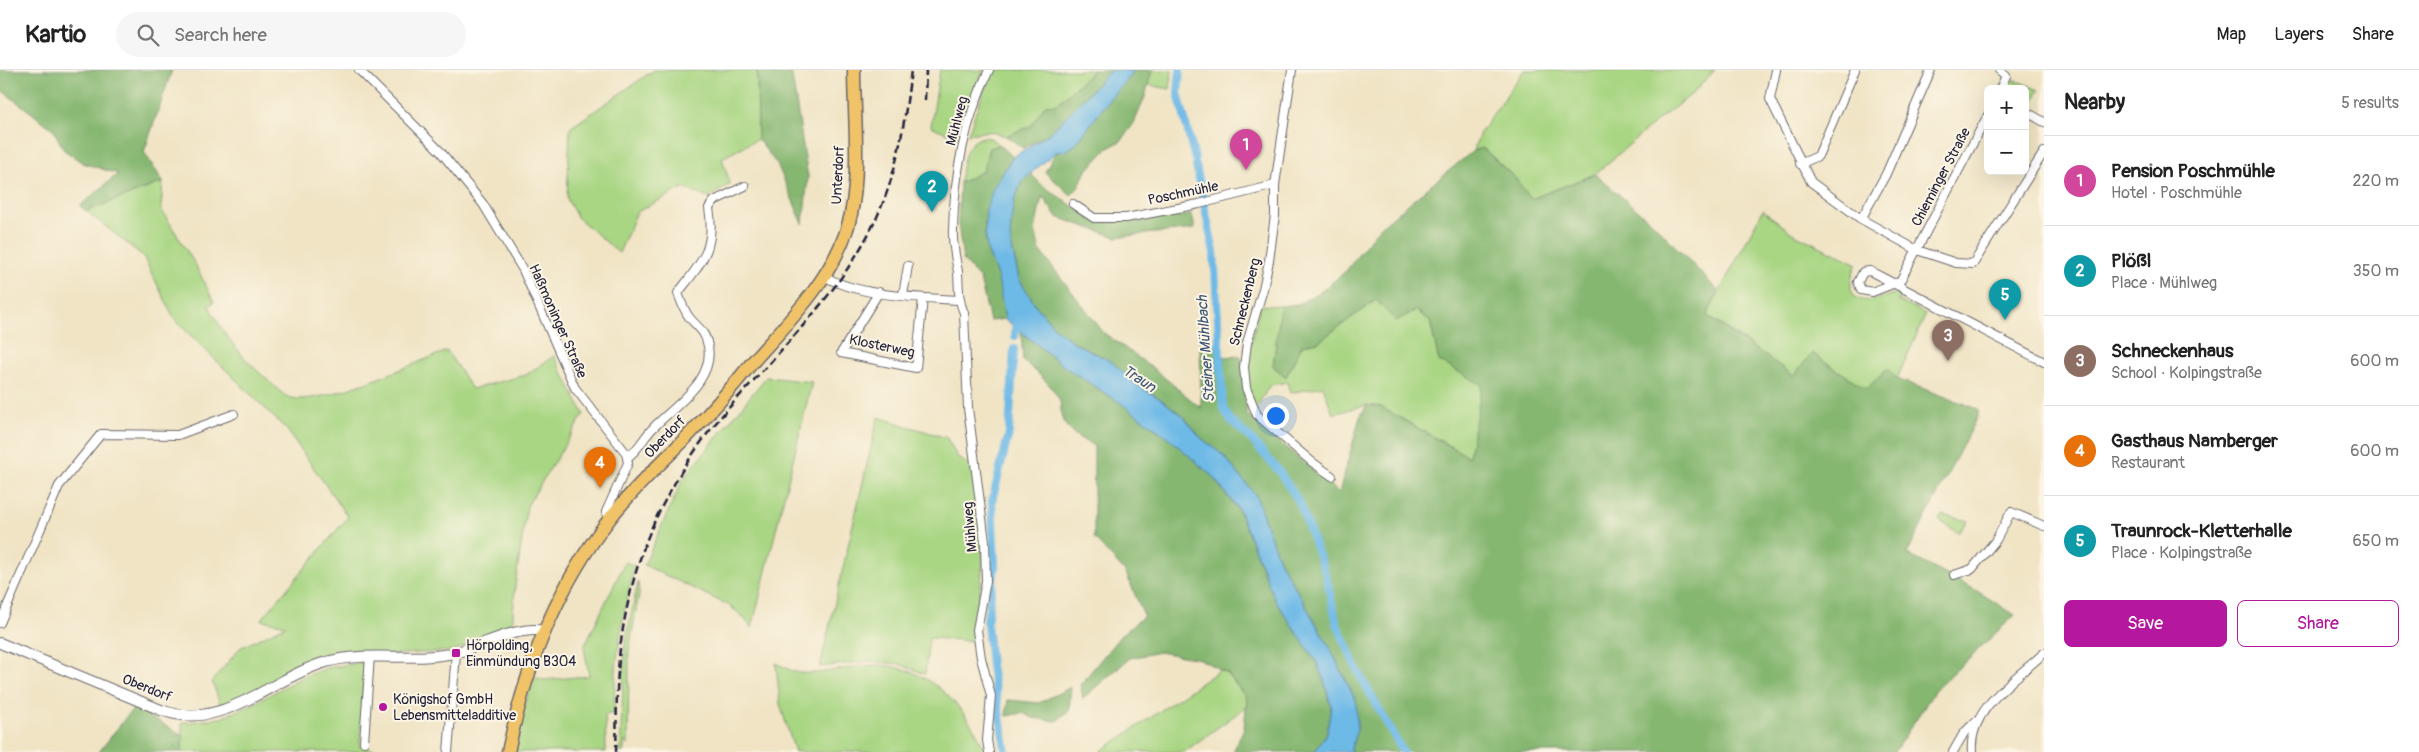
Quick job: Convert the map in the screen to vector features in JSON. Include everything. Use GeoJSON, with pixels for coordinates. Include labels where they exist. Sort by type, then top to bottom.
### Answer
{"type":"FeatureCollection","features":[{"type":"Feature","properties":{"kind":"main road","name":"Unterdorf"},"geometry":{"type":"LineString","coordinates":[[824,276],[843,240],[853,201],[854,70]]}},
{"type":"Feature","properties":{"kind":"main road","name":"Oberdorf"},"geometry":{"type":"LineString","coordinates":[[508,752],[517,706],[545,631],[578,568],[611,518],[721,399],[793,316],[824,276]]}},
{"type":"Feature","properties":{"kind":"street","name":"Haßmoninger Straße"},"geometry":{"type":"LineString","coordinates":[[359,70],[440,151],[478,196],[523,270],[574,388],[628,457]]}},
{"type":"Feature","properties":{"kind":"street","name":"Mühlweg"},"geometry":{"type":"LineString","coordinates":[[989,70],[970,113],[957,180],[952,232],[960,287],[958,300],[964,313],[968,408],[985,542],[986,581],[978,630],[981,658],[991,696],[989,752]]}},
{"type":"Feature","properties":{"kind":"street"},"geometry":{"type":"LineString","coordinates":[[1275,185],[1292,70]]}},
{"type":"Feature","properties":{"kind":"street"},"geometry":{"type":"LineString","coordinates":[[1776,70],[1770,99],[1800,164],[1811,182],[1860,219],[1917,250],[1956,263],[1973,264],[2044,152]]}},
{"type":"Feature","properties":{"kind":"street"},"geometry":{"type":"LineString","coordinates":[[1800,164],[1818,156],[1855,70]]}},
{"type":"Feature","properties":{"kind":"street"},"geometry":{"type":"LineString","coordinates":[[1860,219],[1886,174],[1931,70]]}},
{"type":"Feature","properties":{"kind":"street"},"geometry":{"type":"LineString","coordinates":[[1999,70],[2006,76],[2002,85]]}},
{"type":"Feature","properties":{"kind":"street"},"geometry":{"type":"LineString","coordinates":[[2029,113],[2044,122]]}},
{"type":"Feature","properties":{"kind":"street","name":"Chieminger Straße"},"geometry":{"type":"LineString","coordinates":[[1984,123],[1897,284],[2044,362]]}},
{"type":"Feature","properties":{"kind":"street","name":"Poschmühle"},"geometry":{"type":"LineString","coordinates":[[1073,204],[1094,218],[1126,218],[1199,204],[1275,185]]}},
{"type":"Feature","properties":{"kind":"street","name":"Schneckenberg"},"geometry":{"type":"LineString","coordinates":[[1275,185],[1275,215],[1269,261],[1247,343],[1244,367],[1246,388],[1257,415],[1312,462],[1332,476]]}},
{"type":"Feature","properties":{"kind":"street","name":"Oberdorf"},"geometry":{"type":"LineString","coordinates":[[628,457],[638,449],[651,430],[692,391],[706,368],[709,352],[708,342],[703,331],[688,315],[678,293],[706,256],[711,236],[709,208],[714,202],[745,186]]}},
{"type":"Feature","properties":{"kind":"street"},"geometry":{"type":"LineString","coordinates":[[902,295],[908,266]]}},
{"type":"Feature","properties":{"kind":"street"},"geometry":{"type":"LineString","coordinates":[[824,276],[846,286],[879,292],[923,298],[958,300]]}},
{"type":"Feature","properties":{"kind":"street","name":"Klosterweg"},"geometry":{"type":"LineString","coordinates":[[879,292],[841,353],[916,368],[923,298]]}},
{"type":"Feature","properties":{"kind":"street"},"geometry":{"type":"LineString","coordinates":[[0,624],[59,486],[101,434],[178,435],[234,414]]}},
{"type":"Feature","properties":{"kind":"street"},"geometry":{"type":"LineString","coordinates":[[611,518],[606,512],[626,467],[628,457]]}},
{"type":"Feature","properties":{"kind":"street"},"geometry":{"type":"LineString","coordinates":[[1954,575],[1972,569],[1996,540],[2011,512],[2044,526]]}},
{"type":"Feature","properties":{"kind":"street","name":"Oberdorf"},"geometry":{"type":"LineString","coordinates":[[0,643],[178,716],[208,715],[220,712],[241,704],[301,671],[340,659],[370,656],[417,657],[456,653],[526,630],[545,631]]}},
{"type":"Feature","properties":{"kind":"street"},"geometry":{"type":"LineString","coordinates":[[448,752],[456,653]]}},
{"type":"Feature","properties":{"kind":"street"},"geometry":{"type":"LineString","coordinates":[[1953,752],[1964,733],[1978,719],[1987,706],[2044,653]]}},
{"type":"Feature","properties":{"kind":"street"},"geometry":{"type":"LineString","coordinates":[[364,742],[370,656]]}},
{"type":"Feature","properties":{"kind":"street"},"geometry":{"type":"LineString","coordinates":[[1972,752],[1974,729],[1978,719]]}},
{"type":"Feature","properties":{"kind":"green space"},"geometry":{"type":"Polygon","coordinates":[[[0,70],[172,70],[144,152],[163,182],[86,211],[80,206],[118,174],[83,163],[64,150],[53,129],[0,89],[0,70]]]}},
{"type":"Feature","properties":{"kind":"green space"},"geometry":{"type":"Polygon","coordinates":[[[654,70],[757,70],[758,139],[722,158],[730,184],[708,198],[683,188],[637,212],[619,253],[577,217],[567,199],[570,128],[654,70]]]}},
{"type":"Feature","properties":{"kind":"green space"},"geometry":{"type":"Polygon","coordinates":[[[757,70],[791,70],[808,177],[803,224],[778,166],[758,139],[757,70]]]}},
{"type":"Feature","properties":{"kind":"green space"},"geometry":{"type":"Polygon","coordinates":[[[940,70],[984,70],[966,106],[958,138],[931,126],[940,70]]]}},
{"type":"Feature","properties":{"kind":"green space"},"geometry":{"type":"Polygon","coordinates":[[[991,70],[1094,70],[1057,104],[1045,105],[1031,126],[1006,136],[989,131],[968,134],[991,70]]]}},
{"type":"Feature","properties":{"kind":"green space"},"geometry":{"type":"Polygon","coordinates":[[[1094,70],[1111,70],[1050,133],[1023,148],[1006,136],[1031,126],[1045,105],[1057,104],[1094,70]]]}},
{"type":"Feature","properties":{"kind":"green space"},"geometry":{"type":"Polygon","coordinates":[[[1133,70],[1152,70],[1145,97],[1134,123],[1121,141],[1108,148],[1086,171],[1077,189],[1071,195],[1045,172],[1056,152],[1065,151],[1075,145],[1111,97],[1131,76],[1133,70]]]}},
{"type":"Feature","properties":{"kind":"green space"},"geometry":{"type":"Polygon","coordinates":[[[1150,70],[1172,70],[1170,89],[1148,85],[1150,70]]]}},
{"type":"Feature","properties":{"kind":"green space"},"geometry":{"type":"Polygon","coordinates":[[[1524,70],[1715,70],[1692,94],[1658,120],[1595,174],[1531,199],[1515,178],[1483,148],[1473,151],[1480,133],[1524,70]]]}},
{"type":"Feature","properties":{"kind":"green space"},"geometry":{"type":"Polygon","coordinates":[[[2006,76],[2027,85],[2002,85],[2006,76]]]}},
{"type":"Feature","properties":{"kind":"green space"},"geometry":{"type":"Polygon","coordinates":[[[2029,86],[2039,90],[2029,110],[2029,86]]]}},
{"type":"Feature","properties":{"kind":"green space"},"geometry":{"type":"Polygon","coordinates":[[[983,137],[990,138],[1000,145],[989,148],[983,171],[960,183],[967,150],[971,144],[983,137]]]}},
{"type":"Feature","properties":{"kind":"green space"},"geometry":{"type":"Polygon","coordinates":[[[1000,145],[1013,157],[999,178],[989,201],[986,213],[985,238],[990,258],[998,277],[1005,319],[990,321],[980,279],[963,260],[958,223],[960,183],[983,171],[989,148],[1000,145]]]}},
{"type":"Feature","properties":{"kind":"green space"},"geometry":{"type":"Polygon","coordinates":[[[1482,148],[1515,178],[1531,199],[1595,174],[1656,226],[1718,291],[1707,316],[1794,376],[1812,353],[1866,389],[1888,369],[1897,379],[1978,409],[1978,415],[1907,554],[1977,591],[2015,615],[1936,689],[1894,752],[1350,752],[1357,729],[1356,701],[1329,646],[1279,560],[1256,496],[1224,456],[1201,438],[1183,416],[1159,398],[1137,385],[1112,362],[1075,343],[1055,328],[1036,306],[1019,279],[1010,239],[1011,221],[1014,201],[1022,181],[1030,173],[1043,186],[1092,219],[1139,220],[1192,215],[1195,229],[1116,237],[1057,217],[1042,196],[1035,230],[1040,251],[1104,333],[1154,369],[1201,408],[1200,328],[1223,357],[1241,356],[1247,414],[1339,493],[1360,417],[1367,405],[1381,407],[1469,457],[1482,385],[1439,361],[1430,321],[1416,310],[1396,321],[1376,300],[1318,342],[1302,345],[1286,377],[1273,366],[1281,306],[1298,304],[1322,291],[1346,271],[1379,228],[1473,151],[1482,148]]]}},
{"type":"Feature","properties":{"kind":"green space"},"geometry":{"type":"Polygon","coordinates":[[[163,182],[161,209],[195,264],[214,302],[209,306],[215,318],[228,338],[251,365],[288,397],[302,399],[342,391],[447,351],[472,389],[526,375],[554,356],[584,414],[527,506],[515,586],[512,631],[452,651],[321,659],[221,707],[212,681],[240,648],[287,625],[261,620],[348,517],[287,430],[175,320],[143,256],[86,211],[163,182]]]}},
{"type":"Feature","properties":{"kind":"green space"},"geometry":{"type":"Polygon","coordinates":[[[1763,210],[1792,233],[1857,264],[1851,284],[1854,295],[1858,298],[1873,300],[1901,294],[1898,301],[1926,314],[1897,379],[1888,369],[1866,389],[1812,353],[1794,376],[1707,315],[1763,210]]]}},
{"type":"Feature","properties":{"kind":"green space"},"geometry":{"type":"Polygon","coordinates":[[[1376,300],[1396,320],[1416,310],[1430,321],[1439,361],[1483,384],[1469,457],[1381,407],[1367,405],[1333,414],[1323,386],[1290,393],[1287,382],[1270,385],[1255,410],[1247,388],[1245,368],[1260,305],[1281,306],[1273,366],[1286,377],[1302,345],[1318,342],[1376,300]]]}},
{"type":"Feature","properties":{"kind":"green space"},"geometry":{"type":"Polygon","coordinates":[[[1021,331],[1066,368],[1119,402],[1170,439],[1212,476],[1239,511],[1275,600],[1316,661],[1324,681],[1331,706],[1327,733],[1314,752],[1233,752],[1244,728],[1247,699],[1228,674],[1200,659],[1159,652],[1130,658],[1083,698],[1080,685],[1121,635],[1144,616],[1126,573],[1094,538],[1094,446],[1075,435],[1067,427],[1061,416],[1060,402],[1054,390],[1023,361],[1021,331]]]}},
{"type":"Feature","properties":{"kind":"green space"},"geometry":{"type":"Polygon","coordinates":[[[766,377],[812,382],[752,628],[739,613],[728,605],[644,565],[683,479],[766,377]]]}},
{"type":"Feature","properties":{"kind":"green space"},"geometry":{"type":"Polygon","coordinates":[[[878,417],[947,438],[958,458],[973,467],[983,545],[976,641],[929,638],[925,674],[899,664],[870,661],[820,667],[878,417]]]}},
{"type":"Feature","properties":{"kind":"green space"},"geometry":{"type":"Polygon","coordinates":[[[1942,515],[1968,521],[1958,533],[1939,520],[1942,515]]]}},
{"type":"Feature","properties":{"kind":"green space"},"geometry":{"type":"Polygon","coordinates":[[[625,562],[635,566],[620,639],[615,675],[614,713],[605,715],[606,752],[514,752],[532,676],[544,680],[589,676],[584,647],[625,562]]]}},
{"type":"Feature","properties":{"kind":"green space"},"geometry":{"type":"Polygon","coordinates":[[[638,582],[639,594],[629,650],[628,745],[624,741],[624,752],[620,752],[625,644],[638,582]]]}},
{"type":"Feature","properties":{"kind":"green space"},"geometry":{"type":"Polygon","coordinates":[[[364,662],[360,746],[383,752],[182,752],[182,723],[220,718],[251,705],[300,678],[326,668],[364,662]]]}},
{"type":"Feature","properties":{"kind":"green space"},"geometry":{"type":"Polygon","coordinates":[[[776,663],[801,673],[820,673],[876,665],[895,667],[913,673],[929,681],[957,705],[978,735],[986,752],[795,752],[780,704],[776,663]]]}},
{"type":"Feature","properties":{"kind":"green space"},"geometry":{"type":"Polygon","coordinates":[[[1220,670],[1228,674],[1247,699],[1246,707],[1184,752],[1100,752],[1220,670]]]}},
{"type":"Feature","properties":{"kind":"green space"},"geometry":{"type":"Polygon","coordinates":[[[1071,687],[1069,711],[1056,721],[1033,718],[1023,713],[1006,716],[1008,700],[1039,703],[1071,687]]]}},
{"type":"Feature","properties":{"kind":"green space"},"geometry":{"type":"Polygon","coordinates":[[[134,707],[183,736],[182,752],[99,752],[134,707]]]}},
{"type":"Feature","properties":{"kind":"water"},"geometry":{"type":"Polygon","coordinates":[[[1111,70],[1133,70],[1131,76],[1111,97],[1075,145],[1065,151],[1056,152],[1022,181],[1014,201],[1010,239],[1019,279],[1036,306],[1055,328],[1075,343],[1112,362],[1137,385],[1159,398],[1183,416],[1201,438],[1224,456],[1256,496],[1279,560],[1329,646],[1356,701],[1357,729],[1350,752],[1314,752],[1327,733],[1331,706],[1324,681],[1316,661],[1275,600],[1239,510],[1212,476],[1170,439],[1119,402],[1066,368],[1005,319],[998,278],[987,250],[985,230],[986,210],[993,188],[1013,157],[1050,133],[1111,70]]]}},
{"type":"Feature","properties":{"kind":"waterway","name":"Steiner Mühlbach"},"geometry":{"type":"LineString","coordinates":[[1180,70],[1178,93],[1195,159]]}},
{"type":"Feature","properties":{"kind":"waterway","name":"Steiner Mühlbach"},"geometry":{"type":"LineString","coordinates":[[1196,166],[1214,252],[1223,408],[1231,421],[1249,437],[1279,471],[1299,502],[1325,572],[1337,624],[1357,670],[1403,752]]}},
{"type":"Feature","properties":{"kind":"waterway"},"geometry":{"type":"LineString","coordinates":[[1015,336],[1016,316]]}},
{"type":"Feature","properties":{"kind":"waterway"},"geometry":{"type":"LineString","coordinates":[[1006,752],[991,666],[987,622],[995,565],[992,501],[1009,433],[1014,349]]}},
{"type":"Feature","properties":{"kind":"railway"},"geometry":{"type":"LineString","coordinates":[[616,752],[617,681],[623,630],[638,566],[652,526],[679,476],[707,434],[817,309],[854,259],[869,233],[879,213],[893,174],[902,133],[911,70]]}},
{"type":"Feature","properties":{"kind":"railway"},"geometry":{"type":"LineString","coordinates":[[925,100],[926,70]]}},
{"type":"Feature","properties":{"kind":"place","name":"Pension Poschmühle"},"geometry":{"type":"Point","coordinates":[1246,170]}},
{"type":"Feature","properties":{"kind":"place","name":"Plößl"},"geometry":{"type":"Point","coordinates":[932,212]}},
{"type":"Feature","properties":{"kind":"place","name":"Traunrock-Kletterhalle"},"geometry":{"type":"Point","coordinates":[2005,320]}},
{"type":"Feature","properties":{"kind":"place","name":"Schneckenhaus"},"geometry":{"type":"Point","coordinates":[1948,361]}},
{"type":"Feature","properties":{"kind":"place","name":"Gasthaus Namberger"},"geometry":{"type":"Point","coordinates":[600,488]}},
{"type":"Feature","properties":{"kind":"place","name":"Hörpolding, Einmündung B304"},"geometry":{"type":"Point","coordinates":[456,653]}},
{"type":"Feature","properties":{"kind":"place","name":"Königshof GmbH Lebensmitteladditive"},"geometry":{"type":"Point","coordinates":[383,707]}},
{"type":"Feature","properties":{"kind":"water label","name":"Traun"},"geometry":{"type":"Point","coordinates":[1139,379]}}]}
